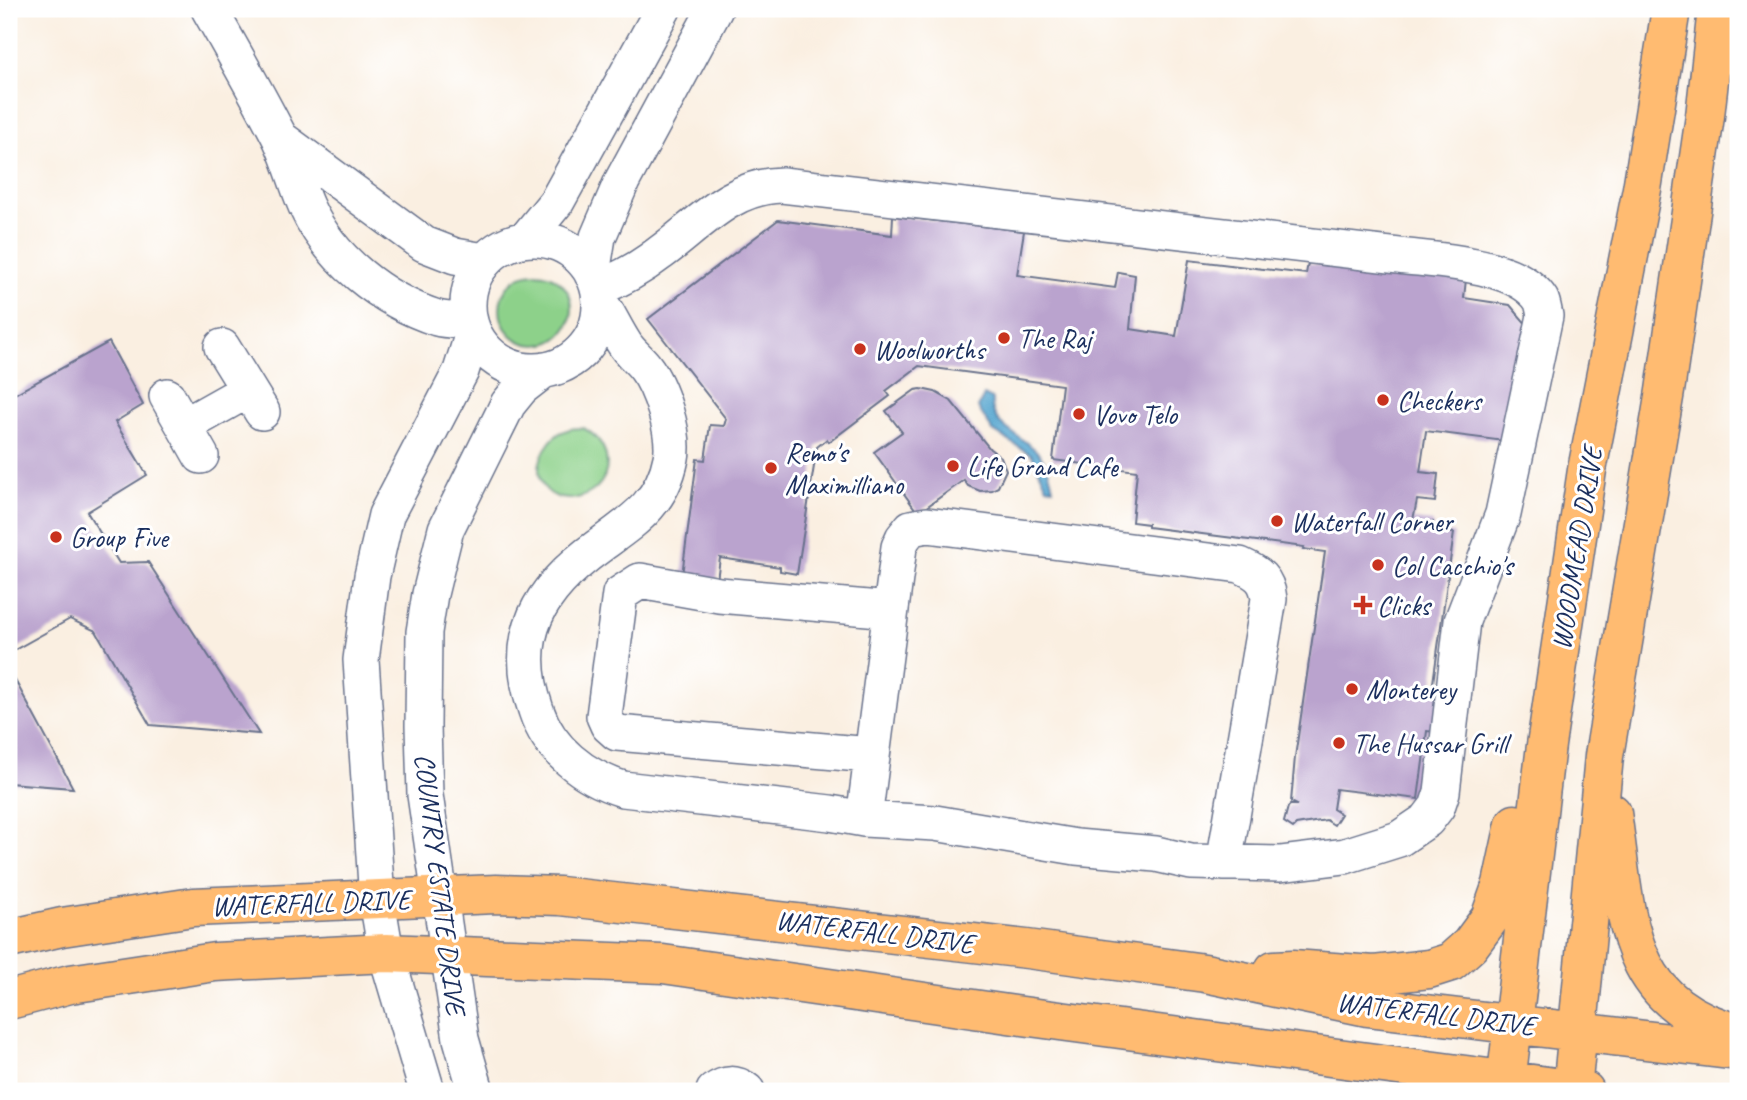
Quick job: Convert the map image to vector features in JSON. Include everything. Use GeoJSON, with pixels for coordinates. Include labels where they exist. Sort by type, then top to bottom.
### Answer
{"type":"FeatureCollection","features":[{"type":"Feature","properties":{"kind":"main road","name":"WOODMEAD DRIVE"},"geometry":{"type":"LineString","coordinates":[[1506,1086],[1546,745],[1587,470],[1642,189],[1671,9]]}},
{"type":"Feature","properties":{"kind":"main road"},"geometry":{"type":"LineString","coordinates":[[1577,1091],[1577,1031],[1604,756],[1667,377],[1705,116],[1717,9]]}},
{"type":"Feature","properties":{"kind":"main road"},"geometry":{"type":"LineString","coordinates":[[1205,974],[1293,969],[1374,975],[1429,969],[1451,962],[1470,945],[1490,918],[1502,884],[1514,828],[1546,745]]}},
{"type":"Feature","properties":{"kind":"main road"},"geometry":{"type":"LineString","coordinates":[[1604,756],[1626,913],[1633,942],[1651,978],[1680,1008],[1716,1028],[1738,1033]]}},
{"type":"Feature","properties":{"kind":"main road","name":"WATERFALL DRIVE"},"geometry":{"type":"LineString","coordinates":[[9,939],[62,927],[192,907],[496,894],[560,896],[1027,949],[1205,974],[1367,1007],[1738,1051]]}},
{"type":"Feature","properties":{"kind":"main road","name":"WATERFALL DRIVE"},"geometry":{"type":"LineString","coordinates":[[9,1000],[70,984],[215,962],[386,953],[663,964],[1275,1049],[1506,1086],[1577,1091]]}},
{"type":"Feature","properties":{"kind":"main road"},"geometry":{"type":"LineString","coordinates":[[1275,1049],[1362,1074],[1399,1091]]}},
{"type":"Feature","properties":{"kind":"street"},"geometry":{"type":"LineString","coordinates":[[209,9],[280,138],[301,166],[412,260],[434,269],[480,267]]}},
{"type":"Feature","properties":{"kind":"street"},"geometry":{"type":"LineString","coordinates":[[526,239],[557,201],[663,9]]}},
{"type":"Feature","properties":{"kind":"street"},"geometry":{"type":"LineString","coordinates":[[556,366],[582,350],[592,336],[598,319],[598,237],[622,181],[715,9]]}},
{"type":"Feature","properties":{"kind":"street"},"geometry":{"type":"LineString","coordinates":[[301,166],[307,207],[323,236],[344,261],[367,281],[390,295],[460,324],[502,363],[522,370],[556,366],[584,356],[603,358],[656,384]]}},
{"type":"Feature","properties":{"kind":"street"},"geometry":{"type":"LineString","coordinates":[[460,324],[472,280],[480,267],[509,243],[526,239],[545,240],[564,246],[580,258],[625,345],[645,366],[656,384],[671,433],[671,457],[661,485],[639,517],[597,547],[562,578],[541,602],[533,618],[529,636],[529,690],[539,720],[556,748],[578,767],[602,782],[623,789],[864,819],[935,823],[1076,847],[1156,854],[1191,862],[1223,863],[1280,864],[1345,856],[1399,839],[1427,820],[1437,807],[1462,621],[1503,514],[1545,316],[1541,301],[1532,291],[1506,275],[1488,268],[782,185],[766,185],[734,196],[634,271],[596,288]]}},
{"type":"Feature","properties":{"kind":"street","name":"COUNTRY ESTATE DRIVE"},"geometry":{"type":"LineString","coordinates":[[427,1091],[386,953],[377,900],[360,660],[372,576],[386,515],[461,371],[460,324]]}},
{"type":"Feature","properties":{"kind":"street"},"geometry":{"type":"LineString","coordinates":[[167,396],[192,441],[255,401],[222,347]]}},
{"type":"Feature","properties":{"kind":"street","name":"COUNTRY ESTATE DRIVE"},"geometry":{"type":"LineString","coordinates":[[476,1091],[461,1039],[425,795],[424,632],[429,594],[446,529],[467,483],[508,404],[521,388],[556,366]]}},
{"type":"Feature","properties":{"kind":"street"},"geometry":{"type":"LineString","coordinates":[[864,819],[899,547],[911,528],[927,525],[1240,565],[1257,573],[1268,584],[1269,599],[1223,863]]}},
{"type":"Feature","properties":{"kind":"street"},"geometry":{"type":"LineString","coordinates":[[871,755],[617,733],[608,725],[604,716],[620,594],[640,581],[719,594],[891,610]]}},
{"type":"Feature","properties":{"kind":"street"},"geometry":{"type":"LineString","coordinates":[[713,1091],[728,1084],[747,1091]]}},
{"type":"Feature","properties":{"kind":"green space"},"geometry":{"type":"Polygon","coordinates":[[[536,273],[556,279],[566,289],[572,309],[566,329],[556,339],[536,345],[516,339],[506,329],[500,309],[506,289],[516,279],[536,273]]]}},
{"type":"Feature","properties":{"kind":"green space"},"geometry":{"type":"Polygon","coordinates":[[[583,428],[601,443],[606,456],[606,471],[601,482],[592,491],[580,497],[568,499],[556,496],[546,490],[540,478],[542,456],[555,437],[571,429],[583,428]]]}},
{"type":"Feature","properties":{"kind":"water"},"geometry":{"type":"Polygon","coordinates":[[[984,395],[992,399],[996,418],[1002,425],[1041,456],[1049,471],[1053,488],[1047,487],[1032,455],[993,431],[978,408],[984,395]]]}},
{"type":"Feature","properties":{"kind":"building","name":"Waterfall Corner"},"geometry":{"type":"Polygon","coordinates":[[[893,216],[1024,231],[1017,275],[1115,288],[1118,272],[1135,275],[1130,329],[1176,336],[1189,260],[1306,274],[1308,263],[1331,266],[1332,263],[1466,279],[1464,298],[1510,305],[1528,326],[1512,442],[1426,431],[1420,472],[1438,474],[1435,502],[1417,500],[1413,520],[1433,522],[1432,531],[1454,533],[1432,690],[1451,691],[1446,733],[1427,731],[1418,799],[1336,789],[1333,809],[1341,814],[1334,825],[1326,820],[1296,825],[1293,828],[1284,822],[1288,807],[1297,805],[1291,802],[1295,757],[1325,552],[1148,527],[1148,524],[1132,522],[1137,471],[1053,460],[1062,385],[919,366],[886,391],[890,396],[829,442],[827,439],[817,447],[797,574],[780,571],[780,567],[720,558],[717,580],[682,575],[697,459],[705,460],[710,425],[724,426],[726,419],[648,319],[778,220],[892,235],[893,216]]]}},
{"type":"Feature","properties":{"kind":"building","name":"Group Five"},"geometry":{"type":"Polygon","coordinates":[[[109,342],[143,405],[115,422],[147,475],[87,512],[119,563],[148,562],[259,734],[150,725],[96,631],[70,619],[9,653],[9,397],[109,342]]]}},
{"type":"Feature","properties":{"kind":"building"},"geometry":{"type":"Polygon","coordinates":[[[915,390],[935,392],[951,401],[990,449],[1001,457],[1006,470],[998,487],[980,491],[968,486],[964,480],[918,513],[874,452],[902,432],[886,411],[915,390]]]}},
{"type":"Feature","properties":{"kind":"building"},"geometry":{"type":"Polygon","coordinates":[[[9,669],[73,788],[9,783],[9,669]]]}},
{"type":"Feature","properties":{"kind":"place","name":"The Raj"},"geometry":{"type":"Point","coordinates":[1004,338]}},
{"type":"Feature","properties":{"kind":"place","name":"Woolworths"},"geometry":{"type":"Point","coordinates":[860,349]}},
{"type":"Feature","properties":{"kind":"place","name":"Checkers"},"geometry":{"type":"Point","coordinates":[1383,400]}},
{"type":"Feature","properties":{"kind":"place","name":"Vovo Telo"},"geometry":{"type":"Point","coordinates":[1079,414]}},
{"type":"Feature","properties":{"kind":"place","name":"Life Grand Cafe"},"geometry":{"type":"Point","coordinates":[953,466]}},
{"type":"Feature","properties":{"kind":"place","name":"Remo's Maximilliano"},"geometry":{"type":"Point","coordinates":[771,468]}},
{"type":"Feature","properties":{"kind":"place","name":"Waterfall Corner"},"geometry":{"type":"Point","coordinates":[1277,521]}},
{"type":"Feature","properties":{"kind":"place","name":"Group Five"},"geometry":{"type":"Point","coordinates":[56,537]}},
{"type":"Feature","properties":{"kind":"place","name":"Col Cacchio's"},"geometry":{"type":"Point","coordinates":[1378,565]}},
{"type":"Feature","properties":{"kind":"place","name":"Clicks"},"geometry":{"type":"Point","coordinates":[1363,605]}},
{"type":"Feature","properties":{"kind":"place","name":"Monterey"},"geometry":{"type":"Point","coordinates":[1352,689]}},
{"type":"Feature","properties":{"kind":"place","name":"The Hussar Grill"},"geometry":{"type":"Point","coordinates":[1339,743]}}]}
